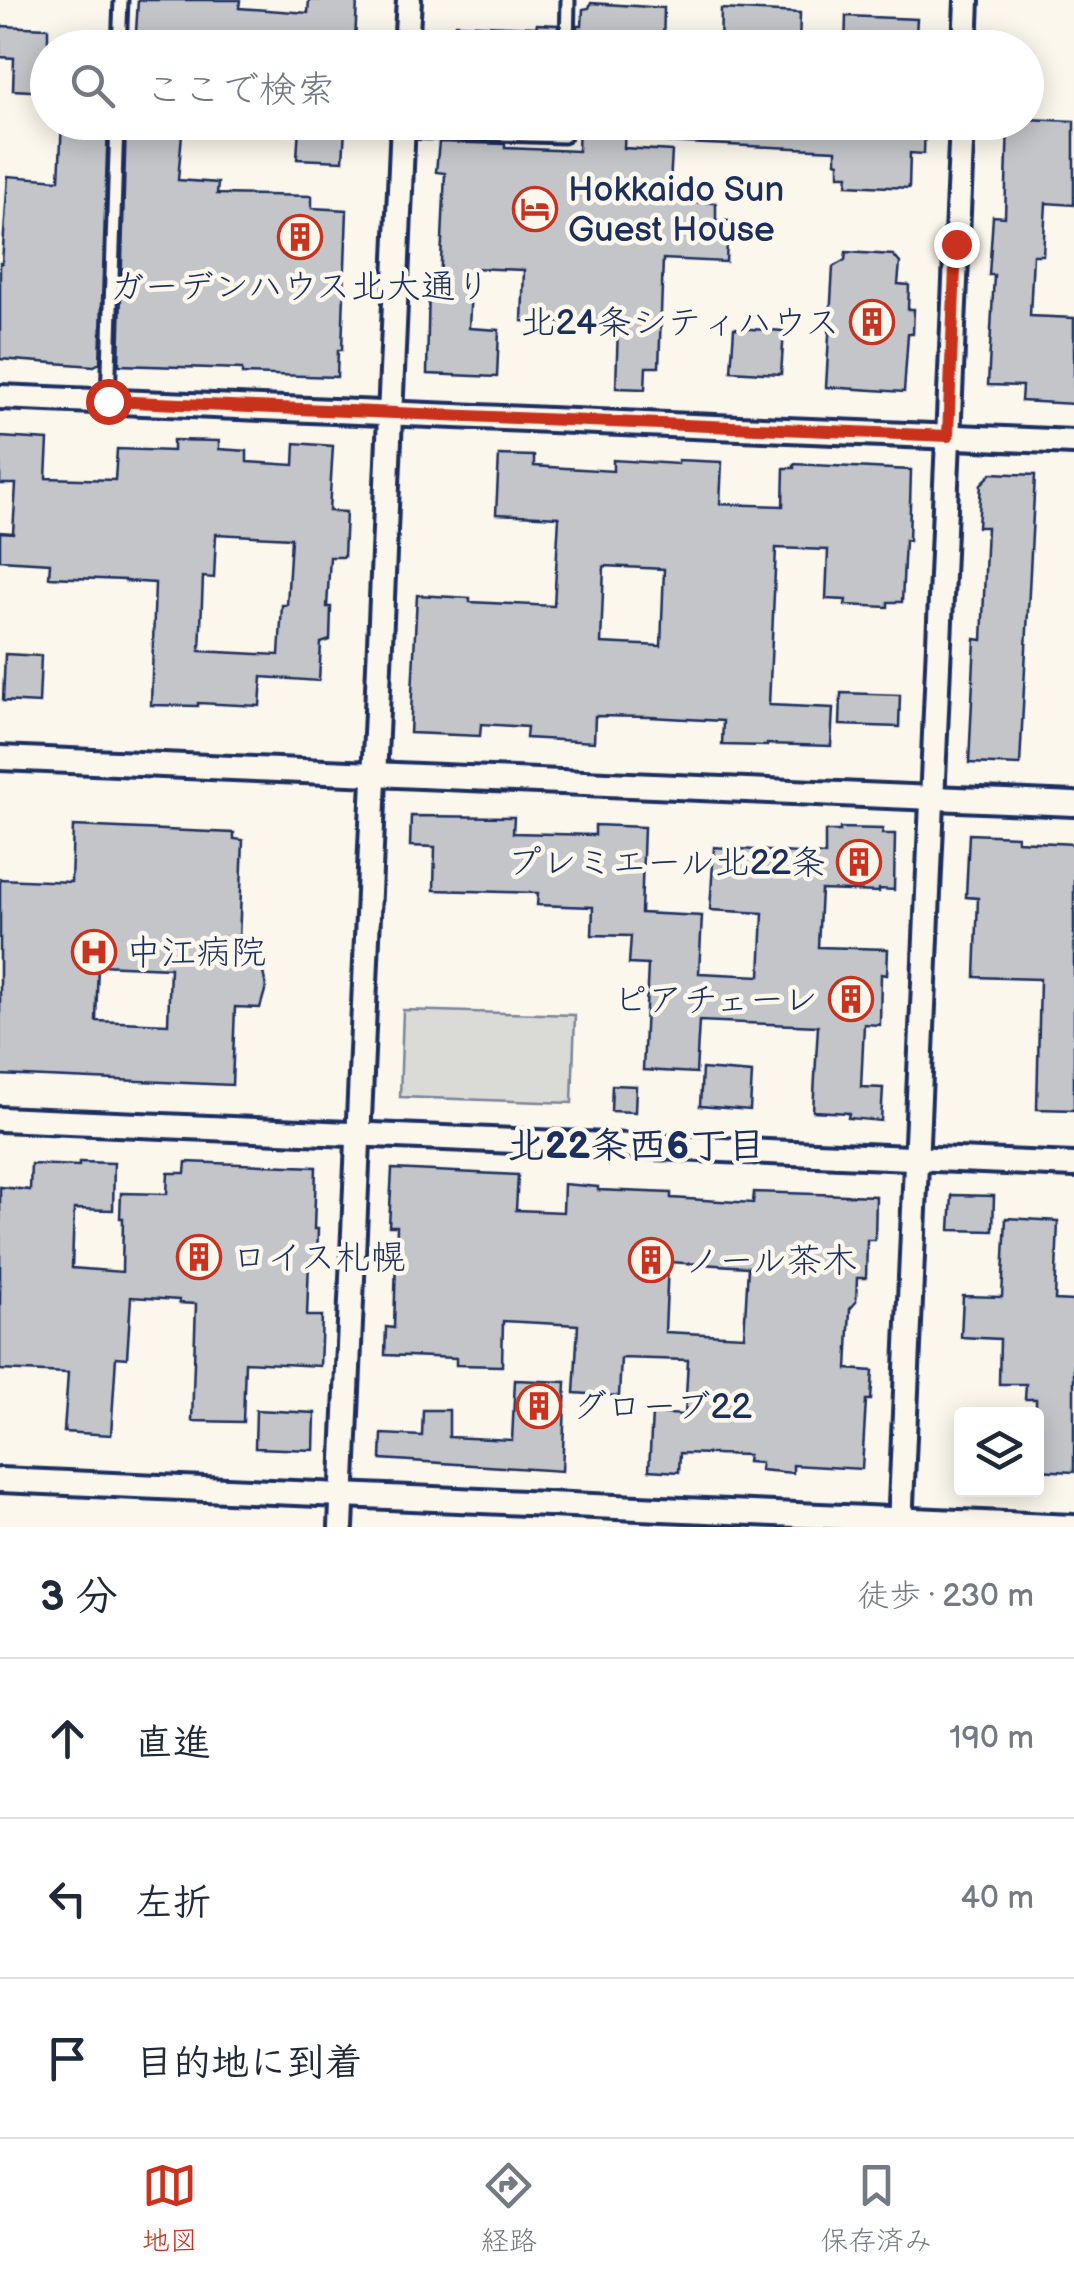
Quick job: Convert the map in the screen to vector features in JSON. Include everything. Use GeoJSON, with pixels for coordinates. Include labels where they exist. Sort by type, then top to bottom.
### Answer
{"type":"FeatureCollection","features":[{"type":"Feature","properties":{"kind":"street"},"geometry":{"type":"LineString","coordinates":[[407,30],[408,0]]}},
{"type":"Feature","properties":{"kind":"street"},"geometry":{"type":"LineString","coordinates":[[966,30],[967,0]]}},
{"type":"Feature","properties":{"kind":"street"},"geometry":{"type":"LineString","coordinates":[[342,1527],[402,140]]}},
{"type":"Feature","properties":{"kind":"street"},"geometry":{"type":"LineString","coordinates":[[901,1523],[961,140]]}},
{"type":"Feature","properties":{"kind":"street"},"geometry":{"type":"LineString","coordinates":[[0,397],[1074,442]]}},
{"type":"Feature","properties":{"kind":"street"},"geometry":{"type":"LineString","coordinates":[[0,758],[1074,804]]}},
{"type":"Feature","properties":{"kind":"street"},"geometry":{"type":"LineString","coordinates":[[0,1119],[1074,1165]]}},
{"type":"Feature","properties":{"kind":"street"},"geometry":{"type":"LineString","coordinates":[[0,1480],[901,1523],[1073,1527]]}},
{"type":"Feature","properties":{"kind":"lane"},"geometry":{"type":"LineString","coordinates":[[120,30],[121,0]]}},
{"type":"Feature","properties":{"kind":"lane"},"geometry":{"type":"LineString","coordinates":[[567,30],[568,0]]}},
{"type":"Feature","properties":{"kind":"lane"},"geometry":{"type":"LineString","coordinates":[[108,401],[116,140]]}},
{"type":"Feature","properties":{"kind":"shaded area"},"geometry":{"type":"Polygon","coordinates":[[[403,1010],[575,1015],[572,1103],[400,1097],[403,1010]]]}},
{"type":"Feature","properties":{"kind":"building"},"geometry":{"type":"Polygon","coordinates":[[[138,0],[240,0],[239,8],[308,13],[309,0],[357,0],[356,30],[136,30],[138,0]]]}},
{"type":"Feature","properties":{"kind":"building"},"geometry":{"type":"Polygon","coordinates":[[[591,3],[664,8],[663,30],[577,30],[577,26],[582,26],[583,9],[591,3]]]}},
{"type":"Feature","properties":{"kind":"building"},"geometry":{"type":"Polygon","coordinates":[[[721,9],[800,13],[800,30],[720,30],[721,9]]]}},
{"type":"Feature","properties":{"kind":"building"},"geometry":{"type":"Polygon","coordinates":[[[846,16],[917,19],[916,30],[846,30],[846,16]]]}},
{"type":"Feature","properties":{"kind":"building"},"geometry":{"type":"Polygon","coordinates":[[[456,24],[558,25],[558,30],[456,30],[456,24]]]}},
{"type":"Feature","properties":{"kind":"building"},"geometry":{"type":"Polygon","coordinates":[[[0,26],[48,28],[30,30],[30,91],[13,90],[14,58],[0,57],[0,26]]]}},
{"type":"Feature","properties":{"kind":"building"},"geometry":{"type":"Polygon","coordinates":[[[1044,120],[1074,121],[1074,205],[1046,203],[1043,255],[1033,255],[1030,316],[1074,318],[1074,404],[1021,401],[1022,386],[988,385],[993,216],[1005,217],[1007,140],[1044,140],[1044,120]]]}},
{"type":"Feature","properties":{"kind":"building"},"geometry":{"type":"Polygon","coordinates":[[[61,140],[107,140],[100,363],[94,366],[0,359],[0,263],[8,176],[59,180],[61,140]]]}},
{"type":"Feature","properties":{"kind":"building"},"geometry":{"type":"Polygon","coordinates":[[[125,140],[181,140],[178,180],[218,183],[217,194],[312,196],[312,208],[347,210],[342,350],[338,350],[337,377],[119,365],[125,140]]]}},
{"type":"Feature","properties":{"kind":"building"},"geometry":{"type":"Polygon","coordinates":[[[298,140],[344,140],[343,161],[297,159],[298,140]]]}},
{"type":"Feature","properties":{"kind":"building"},"geometry":{"type":"Polygon","coordinates":[[[578,140],[624,140],[624,148],[672,151],[669,201],[716,203],[716,220],[728,221],[726,262],[663,259],[659,367],[646,367],[645,389],[616,388],[618,325],[522,321],[524,270],[472,268],[469,328],[499,330],[497,377],[427,374],[429,283],[440,284],[445,173],[436,172],[439,142],[578,151],[578,140]]]}},
{"type":"Feature","properties":{"kind":"building"},"geometry":{"type":"Polygon","coordinates":[[[924,140],[924,154],[910,153],[909,188],[847,185],[848,175],[839,175],[836,150],[666,142],[924,140]]]}},
{"type":"Feature","properties":{"kind":"building","name":"北24条シティハウス"},"geometry":{"type":"Polygon","coordinates":[[[846,252],[893,255],[900,263],[898,284],[909,285],[908,309],[914,309],[904,392],[826,387],[833,267],[845,260],[846,252]]]}},
{"type":"Feature","properties":{"kind":"building"},"geometry":{"type":"Polygon","coordinates":[[[734,328],[784,331],[781,374],[731,371],[734,328]]]}},
{"type":"Feature","properties":{"kind":"building"},"geometry":{"type":"Polygon","coordinates":[[[0,437],[48,440],[46,478],[115,480],[117,449],[173,451],[173,440],[219,441],[219,449],[247,451],[247,462],[294,465],[295,443],[333,446],[329,511],[346,512],[344,557],[330,557],[330,640],[321,643],[319,681],[262,677],[260,706],[151,705],[155,583],[49,577],[50,563],[0,560],[0,532],[13,533],[16,484],[0,484],[0,437]],[[216,534],[214,578],[203,577],[200,651],[279,655],[291,538],[216,534]]]}},
{"type":"Feature","properties":{"kind":"building"},"geometry":{"type":"Polygon","coordinates":[[[499,455],[534,456],[534,466],[613,471],[613,460],[722,462],[720,504],[783,506],[784,468],[794,468],[794,464],[911,470],[902,602],[888,602],[888,607],[845,605],[846,600],[826,599],[828,550],[776,548],[769,705],[833,708],[831,746],[722,745],[723,721],[650,717],[595,716],[594,742],[526,738],[527,727],[481,724],[480,736],[410,733],[417,595],[554,606],[559,517],[496,514],[499,455]],[[604,566],[601,643],[661,646],[664,569],[604,566]]]}},
{"type":"Feature","properties":{"kind":"building"},"geometry":{"type":"Polygon","coordinates":[[[992,473],[1035,475],[1020,765],[969,763],[975,639],[982,640],[987,527],[978,527],[981,484],[992,473]]]}},
{"type":"Feature","properties":{"kind":"building"},"geometry":{"type":"Polygon","coordinates":[[[5,654],[41,656],[39,703],[3,701],[5,654]]]}},
{"type":"Feature","properties":{"kind":"building"},"geometry":{"type":"Polygon","coordinates":[[[841,693],[900,695],[899,727],[840,725],[841,693]]]}},
{"type":"Feature","properties":{"kind":"building"},"geometry":{"type":"Polygon","coordinates":[[[411,816],[514,817],[513,833],[595,835],[595,825],[644,827],[641,913],[702,916],[699,973],[760,976],[763,913],[710,910],[714,847],[825,855],[825,831],[883,829],[882,834],[895,834],[894,890],[821,890],[818,947],[888,949],[887,975],[881,974],[880,1025],[864,1024],[861,1087],[883,1088],[881,1121],[848,1118],[849,1113],[813,1111],[818,1026],[699,1021],[696,1073],[643,1070],[648,965],[629,964],[631,936],[592,935],[593,907],[537,905],[538,893],[434,890],[435,847],[410,846],[411,816]]]}},
{"type":"Feature","properties":{"kind":"building"},"geometry":{"type":"Polygon","coordinates":[[[73,826],[234,833],[234,839],[243,840],[238,966],[262,967],[266,987],[260,1008],[235,1007],[232,1085],[0,1075],[0,879],[71,882],[73,826]],[[98,965],[96,1021],[168,1024],[170,968],[98,965]]]}},
{"type":"Feature","properties":{"kind":"building"},"geometry":{"type":"Polygon","coordinates":[[[969,834],[1074,844],[1074,1110],[1037,1109],[1040,979],[975,977],[978,898],[966,897],[969,834]]]}},
{"type":"Feature","properties":{"kind":"building"},"geometry":{"type":"Polygon","coordinates":[[[702,1069],[752,1073],[750,1110],[700,1106],[702,1069]]]}},
{"type":"Feature","properties":{"kind":"building"},"geometry":{"type":"Polygon","coordinates":[[[612,1085],[636,1086],[635,1112],[611,1111],[612,1085]]]}},
{"type":"Feature","properties":{"kind":"building"},"geometry":{"type":"Polygon","coordinates":[[[79,1162],[114,1163],[113,1210],[74,1209],[72,1268],[122,1272],[121,1193],[167,1194],[168,1173],[185,1173],[186,1162],[316,1167],[317,1261],[309,1261],[307,1316],[322,1316],[320,1366],[245,1362],[243,1422],[192,1421],[196,1304],[131,1297],[127,1358],[116,1357],[111,1435],[64,1432],[68,1373],[0,1370],[0,1187],[30,1190],[31,1164],[79,1166],[79,1162]]]}},
{"type":"Feature","properties":{"kind":"building"},"geometry":{"type":"Polygon","coordinates":[[[392,1169],[518,1175],[516,1210],[563,1212],[564,1184],[598,1190],[671,1193],[671,1198],[753,1203],[754,1192],[876,1196],[875,1240],[867,1240],[866,1278],[857,1278],[856,1302],[850,1309],[847,1369],[873,1371],[871,1400],[866,1400],[862,1469],[793,1465],[793,1473],[760,1470],[761,1463],[747,1462],[748,1455],[680,1453],[679,1472],[649,1470],[652,1413],[685,1415],[688,1360],[621,1358],[619,1396],[574,1393],[578,1325],[503,1321],[502,1366],[456,1365],[456,1358],[385,1355],[386,1327],[394,1328],[397,1226],[389,1226],[392,1169]],[[668,1262],[665,1332],[744,1336],[748,1267],[668,1262]]]}},
{"type":"Feature","properties":{"kind":"building"},"geometry":{"type":"Polygon","coordinates":[[[952,1195],[994,1196],[993,1231],[950,1230],[952,1195]]]}},
{"type":"Feature","properties":{"kind":"building"},"geometry":{"type":"Polygon","coordinates":[[[1006,1218],[1058,1221],[1055,1300],[1074,1301],[1074,1472],[1044,1470],[1044,1407],[1036,1407],[1036,1399],[1025,1399],[1026,1384],[999,1384],[1000,1339],[961,1337],[963,1296],[1002,1297],[1006,1218]]]}},
{"type":"Feature","properties":{"kind":"building"},"geometry":{"type":"Polygon","coordinates":[[[515,1380],[566,1382],[562,1471],[381,1459],[382,1434],[422,1436],[423,1410],[449,1410],[449,1437],[512,1440],[515,1380]]]}},
{"type":"Feature","properties":{"kind":"building"},"geometry":{"type":"Polygon","coordinates":[[[256,1410],[315,1413],[314,1450],[255,1448],[256,1410]]]}},
{"type":"Feature","properties":{"kind":"place","name":"Hokkaido Sun Guest House"},"geometry":{"type":"Point","coordinates":[535,209]}},
{"type":"Feature","properties":{"kind":"place","name":"ガーデンハウス北大通り"},"geometry":{"type":"Point","coordinates":[300,237]}},
{"type":"Feature","properties":{"kind":"place","name":"北24条シティハウス"},"geometry":{"type":"Point","coordinates":[872,322]}},
{"type":"Feature","properties":{"kind":"place","name":"プレミエール北22条"},"geometry":{"type":"Point","coordinates":[859,862]}},
{"type":"Feature","properties":{"kind":"place","name":"中江病院"},"geometry":{"type":"Point","coordinates":[94,952]}},
{"type":"Feature","properties":{"kind":"place","name":"ピアチェーレ"},"geometry":{"type":"Point","coordinates":[851,999]}},
{"type":"Feature","properties":{"kind":"place","name":"ロイス札幌"},"geometry":{"type":"Point","coordinates":[199,1257]}},
{"type":"Feature","properties":{"kind":"place","name":"ノール茶木"},"geometry":{"type":"Point","coordinates":[651,1260]}},
{"type":"Feature","properties":{"kind":"place","name":"グローブ22"},"geometry":{"type":"Point","coordinates":[539,1406]}},
{"type":"Feature","properties":{"kind":"district","name":"北22条西6丁目"},"geometry":{"type":"Point","coordinates":[636,1145]}},
{"type":"Feature","properties":{"kind":"route"},"geometry":{"type":"LineString","coordinates":[[108,401],[948,436],[956,244]]}}]}
